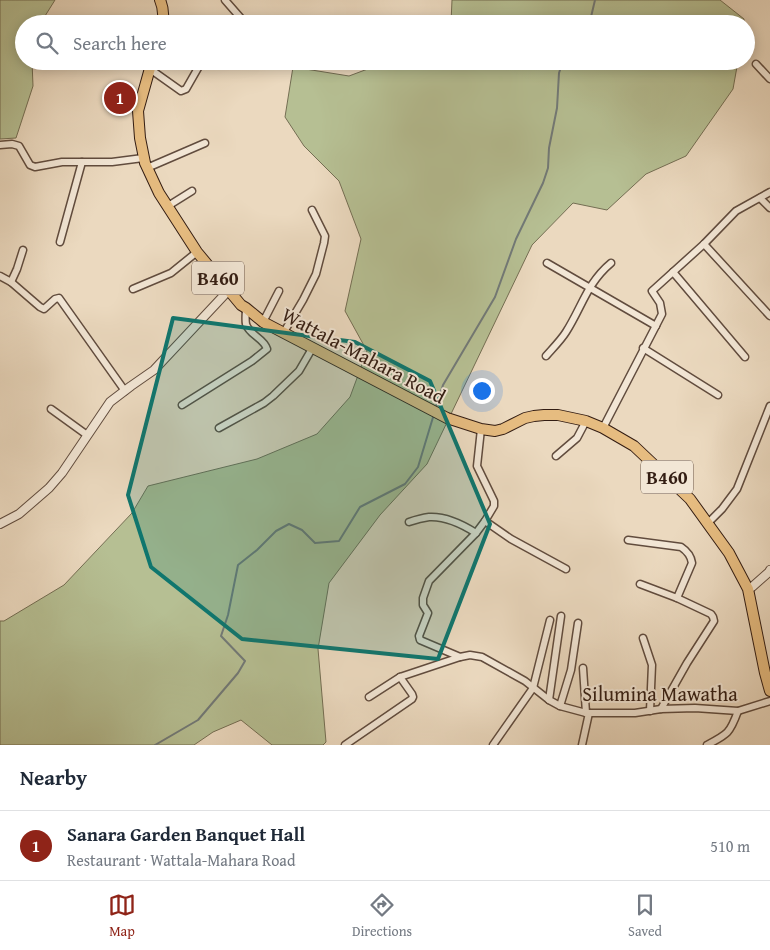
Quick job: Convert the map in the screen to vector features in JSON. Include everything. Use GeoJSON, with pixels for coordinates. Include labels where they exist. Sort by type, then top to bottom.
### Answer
{"type":"FeatureCollection","features":[{"type":"Feature","properties":{"kind":"main road"},"geometry":{"type":"LineString","coordinates":[[160,0],[164,15]]}},
{"type":"Feature","properties":{"kind":"main road","name":"Wattala-Mahara Road"},"geometry":{"type":"LineString","coordinates":[[150,70],[138,112],[140,138],[145,163],[159,193],[179,226],[197,252],[241,305],[263,322],[447,418],[481,429],[495,431],[526,418],[544,415],[558,416],[603,428],[634,446],[690,499],[729,553],[748,589],[765,653],[770,691]]}},
{"type":"Feature","properties":{"kind":"street"},"geometry":{"type":"LineString","coordinates":[[225,0],[238,15]]}},
{"type":"Feature","properties":{"kind":"street"},"geometry":{"type":"LineString","coordinates":[[756,64],[770,79]]}},
{"type":"Feature","properties":{"kind":"street"},"geometry":{"type":"LineString","coordinates":[[157,70],[181,91],[186,89],[197,70]]}},
{"type":"Feature","properties":{"kind":"street"},"geometry":{"type":"LineString","coordinates":[[0,145],[12,144],[18,146],[30,165],[35,167],[62,162],[145,163],[205,143]]}},
{"type":"Feature","properties":{"kind":"street"},"geometry":{"type":"LineString","coordinates":[[60,242],[82,162]]}},
{"type":"Feature","properties":{"kind":"street"},"geometry":{"type":"LineString","coordinates":[[168,206],[192,191]]}},
{"type":"Feature","properties":{"kind":"street"},"geometry":{"type":"LineString","coordinates":[[603,428],[662,314],[660,303],[652,291],[704,244],[736,211],[770,192]]}},
{"type":"Feature","properties":{"kind":"street"},"geometry":{"type":"LineString","coordinates":[[760,198],[770,208]]}},
{"type":"Feature","properties":{"kind":"street"},"geometry":{"type":"LineString","coordinates":[[284,332],[316,274],[324,243],[325,236],[312,210]]}},
{"type":"Feature","properties":{"kind":"street"},"geometry":{"type":"LineString","coordinates":[[704,244],[770,316]]}},
{"type":"Feature","properties":{"kind":"street"},"geometry":{"type":"LineString","coordinates":[[11,282],[18,268],[23,250]]}},
{"type":"Feature","properties":{"kind":"street"},"geometry":{"type":"LineString","coordinates":[[133,289],[171,273],[197,252]]}},
{"type":"Feature","properties":{"kind":"street"},"geometry":{"type":"LineString","coordinates":[[547,263],[656,326]]}},
{"type":"Feature","properties":{"kind":"street"},"geometry":{"type":"LineString","coordinates":[[546,356],[566,332],[589,288],[601,272],[611,263]]}},
{"type":"Feature","properties":{"kind":"street"},"geometry":{"type":"LineString","coordinates":[[673,272],[745,358]]}},
{"type":"Feature","properties":{"kind":"street"},"geometry":{"type":"LineString","coordinates":[[0,276],[11,282],[44,309],[55,298],[59,298],[125,391]]}},
{"type":"Feature","properties":{"kind":"street"},"geometry":{"type":"LineString","coordinates":[[0,524],[19,514],[49,488],[62,473],[110,402],[154,370],[228,291]]}},
{"type":"Feature","properties":{"kind":"street"},"geometry":{"type":"LineString","coordinates":[[263,322],[279,291]]}},
{"type":"Feature","properties":{"kind":"street"},"geometry":{"type":"LineString","coordinates":[[182,405],[252,361],[267,349],[266,345],[249,330],[246,324],[246,308]]}},
{"type":"Feature","properties":{"kind":"street"},"geometry":{"type":"LineString","coordinates":[[219,428],[273,396],[298,371],[312,347]]}},
{"type":"Feature","properties":{"kind":"street"},"geometry":{"type":"LineString","coordinates":[[643,348],[718,395]]}},
{"type":"Feature","properties":{"kind":"street"},"geometry":{"type":"LineString","coordinates":[[708,523],[737,489],[770,406]]}},
{"type":"Feature","properties":{"kind":"street"},"geometry":{"type":"LineString","coordinates":[[52,409],[87,435]]}},
{"type":"Feature","properties":{"kind":"street"},"geometry":{"type":"LineString","coordinates":[[556,456],[577,438],[586,422]]}},
{"type":"Feature","properties":{"kind":"street","name":"Silumina Mawatha"},"geometry":{"type":"LineString","coordinates":[[481,429],[477,466],[494,501],[494,506],[476,533],[429,581],[423,598],[423,605],[428,613],[420,640],[460,657],[470,655],[482,657],[524,681],[560,706],[588,713],[636,713],[661,709],[695,708],[738,711],[770,701]]}},
{"type":"Feature","properties":{"kind":"street"},"geometry":{"type":"LineString","coordinates":[[409,522],[429,517],[445,518],[465,526],[476,533]]}},
{"type":"Feature","properties":{"kind":"street"},"geometry":{"type":"LineString","coordinates":[[485,521],[511,539],[566,570]]}},
{"type":"Feature","properties":{"kind":"street"},"geometry":{"type":"LineString","coordinates":[[628,540],[681,548],[692,558],[692,563],[677,598]]}},
{"type":"Feature","properties":{"kind":"street"},"geometry":{"type":"LineString","coordinates":[[748,589],[770,572]]}},
{"type":"Feature","properties":{"kind":"street"},"geometry":{"type":"LineString","coordinates":[[640,584],[677,598],[711,614],[714,621],[661,709]]}},
{"type":"Feature","properties":{"kind":"street"},"geometry":{"type":"LineString","coordinates":[[549,700],[561,616]]}},
{"type":"Feature","properties":{"kind":"street"},"geometry":{"type":"LineString","coordinates":[[485,744],[493,745],[533,688],[550,620]]}},
{"type":"Feature","properties":{"kind":"street"},"geometry":{"type":"LineString","coordinates":[[560,706],[571,670],[578,623]]}},
{"type":"Feature","properties":{"kind":"street"},"geometry":{"type":"LineString","coordinates":[[643,638],[652,665],[650,711]]}},
{"type":"Feature","properties":{"kind":"street"},"geometry":{"type":"LineString","coordinates":[[369,698],[400,677],[460,657]]}},
{"type":"Feature","properties":{"kind":"street"},"geometry":{"type":"LineString","coordinates":[[582,745],[588,713],[583,668]]}},
{"type":"Feature","properties":{"kind":"street"},"geometry":{"type":"LineString","coordinates":[[346,745],[412,699],[412,694],[400,677]]}},
{"type":"Feature","properties":{"kind":"street"},"geometry":{"type":"LineString","coordinates":[[708,745],[726,735],[733,726],[738,711]]}},
{"type":"Feature","properties":{"kind":"highlighted area"},"geometry":{"type":"Polygon","coordinates":[[[173,318],[355,342],[430,381],[490,524],[438,659],[242,639],[151,567],[128,495],[173,318]]]}},
{"type":"Feature","properties":{"kind":"green space"},"geometry":{"type":"Polygon","coordinates":[[[0,0],[55,0],[46,15],[15,15],[15,70],[32,70],[33,86],[16,138],[0,139],[0,0]]]}},
{"type":"Feature","properties":{"kind":"green space"},"geometry":{"type":"Polygon","coordinates":[[[452,0],[720,0],[739,15],[451,15],[452,0]]]}},
{"type":"Feature","properties":{"kind":"green space"},"geometry":{"type":"Polygon","coordinates":[[[293,70],[312,70],[349,76],[365,70],[736,70],[733,89],[686,156],[646,174],[607,210],[573,203],[532,245],[427,464],[380,515],[329,583],[318,649],[326,742],[323,745],[272,745],[241,720],[213,732],[194,745],[0,745],[0,621],[4,621],[64,585],[132,513],[148,486],[257,459],[317,434],[350,397],[367,351],[345,311],[361,239],[339,181],[304,146],[285,117],[293,70]]]}},
{"type":"Feature","properties":{"kind":"waterway"},"geometry":{"type":"LineString","coordinates":[[591,15],[595,0]]}},
{"type":"Feature","properties":{"kind":"waterway"},"geometry":{"type":"LineString","coordinates":[[436,407],[443,385],[495,297],[516,239],[543,183],[548,168],[549,148],[557,108],[560,70]]}},
{"type":"Feature","properties":{"kind":"waterway"},"geometry":{"type":"LineString","coordinates":[[155,745],[198,720],[238,673],[245,661],[221,636],[228,615],[238,565],[276,531],[289,524],[302,530],[315,543],[339,541],[360,507],[405,484],[418,467],[434,414]]}},
{"type":"Feature","properties":{"kind":"place","name":"Sanara Garden Banquet Hall"},"geometry":{"type":"Point","coordinates":[120,98]}}]}
